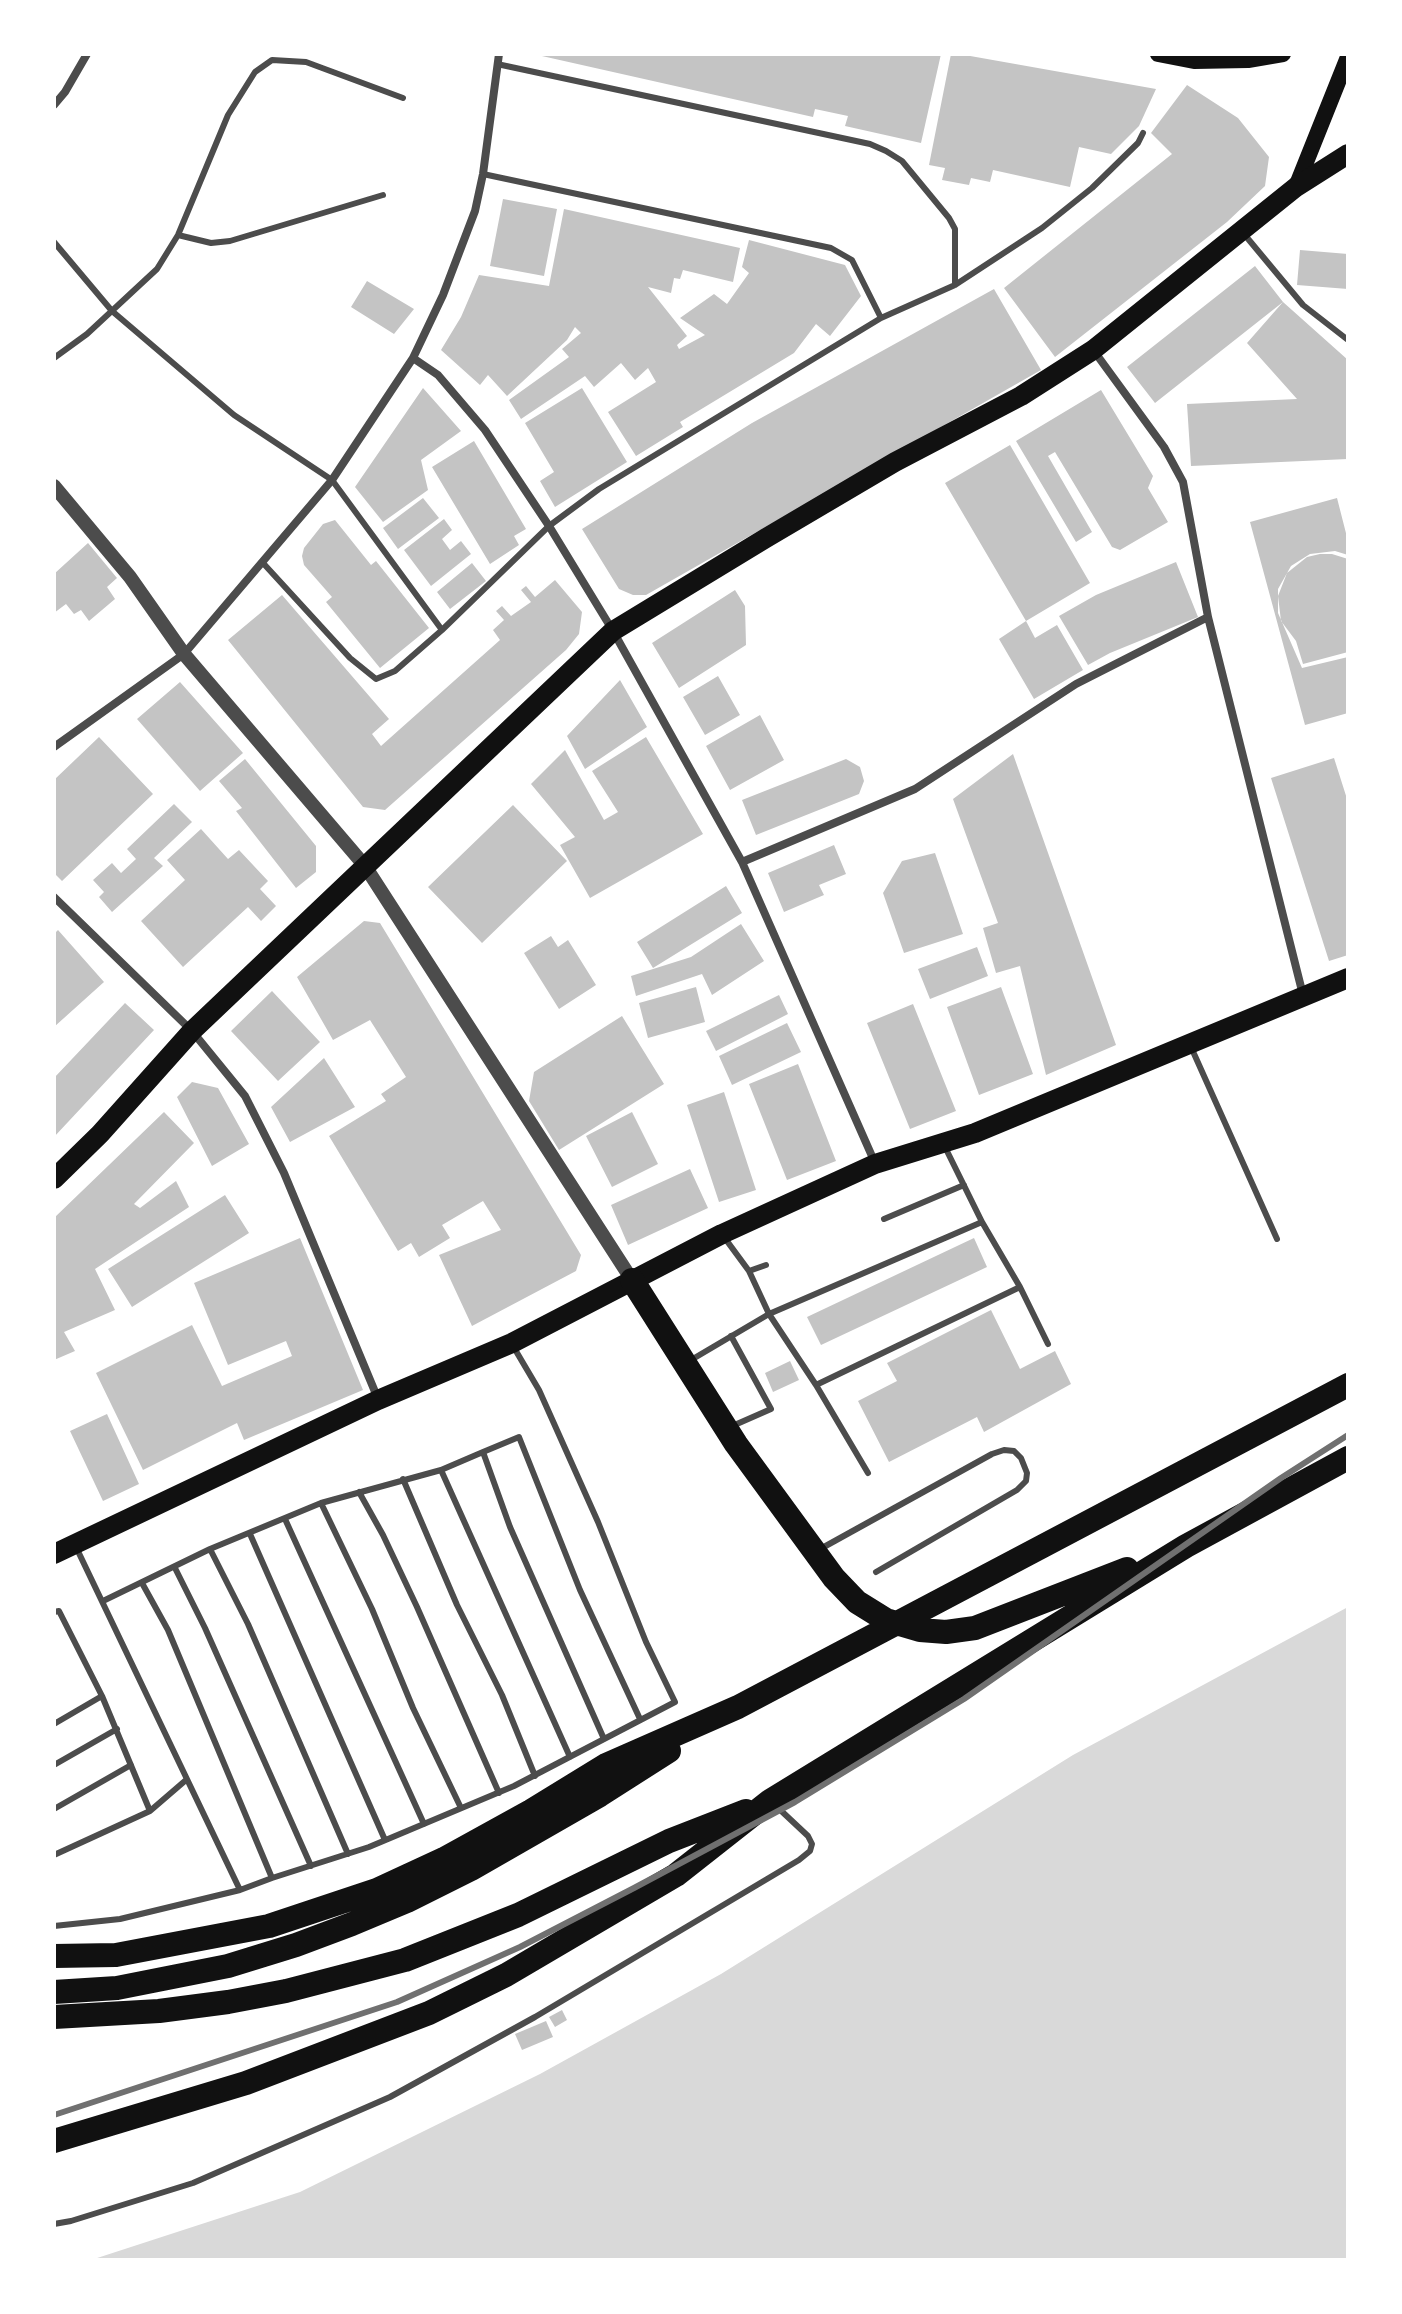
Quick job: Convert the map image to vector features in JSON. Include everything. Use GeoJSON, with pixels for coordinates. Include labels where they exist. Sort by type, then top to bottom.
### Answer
{"type":"FeatureCollection","features":[{"type":"Feature","properties":{"kind":"highway"},"geometry":{"type":"LineString","coordinates":[[632,1280],[726,1429],[834,1578],[857,1602],[886,1620],[920,1630],[946,1632],[975,1628],[1186,1546]]}},
{"type":"Feature","properties":{"kind":"highway"},"geometry":{"type":"LineString","coordinates":[[54,1956],[116,1955],[288,1922],[377,1890],[444,1859],[606,1765],[738,1707],[1348,1385]]}},
{"type":"Feature","properties":{"kind":"highway"},"geometry":{"type":"LineString","coordinates":[[54,2141],[246,2083],[429,2013],[506,1975],[676,1875],[770,1801],[1186,1546],[1348,1458]]}},
{"type":"Feature","properties":{"kind":"highway"},"geometry":{"type":"LineString","coordinates":[[54,1992],[117,1988],[228,1966],[296,1945],[407,1901],[471,1869],[600,1795],[738,1707]]}},
{"type":"Feature","properties":{"kind":"highway"},"geometry":{"type":"LineString","coordinates":[[54,2017],[159,2011],[228,2002],[348,1976],[405,1960],[518,1915],[669,1841],[770,1801]]}},
{"type":"Feature","properties":{"kind":"main road"},"geometry":{"type":"LineString","coordinates":[[1158,54],[1194,61],[1248,60],[1283,54]]}},
{"type":"Feature","properties":{"kind":"main road"},"geometry":{"type":"LineString","coordinates":[[1296,187],[1348,57]]}},
{"type":"Feature","properties":{"kind":"main road"},"geometry":{"type":"LineString","coordinates":[[54,1179],[100,1134],[192,1031],[613,631],[777,531],[895,462],[1021,396],[1093,350],[1296,187],[1348,154]]}},
{"type":"Feature","properties":{"kind":"main road"},"geometry":{"type":"LineString","coordinates":[[54,1554],[378,1400],[512,1343],[722,1234],[875,1164],[975,1133],[1348,978]]}},
{"type":"Feature","properties":{"kind":"street"},"geometry":{"type":"LineString","coordinates":[[54,105],[87,54]]}},
{"type":"Feature","properties":{"kind":"street"},"geometry":{"type":"LineString","coordinates":[[54,733],[57,744],[184,654],[332,480],[413,358],[443,295],[475,211],[499,54]]}},
{"type":"Feature","properties":{"kind":"street"},"geometry":{"type":"LineString","coordinates":[[1093,350],[1164,447],[1183,482],[1208,617],[1303,996]]}},
{"type":"Feature","properties":{"kind":"street"},"geometry":{"type":"LineString","coordinates":[[413,358],[438,375],[485,430],[549,526],[613,631],[742,862],[875,1164]]}},
{"type":"Feature","properties":{"kind":"street"},"geometry":{"type":"LineString","coordinates":[[54,486],[130,577],[184,654],[365,866],[632,1280]]}},
{"type":"Feature","properties":{"kind":"street"},"geometry":{"type":"LineString","coordinates":[[742,862],[915,789],[1076,684],[1208,617]]}},
{"type":"Feature","properties":{"kind":"street"},"geometry":{"type":"LineString","coordinates":[[54,897],[192,1031],[245,1096],[284,1173],[378,1400]]}},
{"type":"Feature","properties":{"kind":"lane"},"geometry":{"type":"LineString","coordinates":[[54,358],[87,334],[157,269],[178,235],[228,115],[255,72],[272,60],[306,62],[403,98]]}},
{"type":"Feature","properties":{"kind":"lane"},"geometry":{"type":"LineString","coordinates":[[497,64],[870,144],[886,151],[902,161],[955,229],[955,285]]}},
{"type":"Feature","properties":{"kind":"lane"},"geometry":{"type":"LineString","coordinates":[[263,563],[350,658],[376,679],[395,671],[549,526],[599,489],[881,318],[955,285],[1042,228],[1092,188],[1138,143],[1143,133]]}},
{"type":"Feature","properties":{"kind":"lane"},"geometry":{"type":"LineString","coordinates":[[483,174],[831,248],[852,260],[881,318]]}},
{"type":"Feature","properties":{"kind":"lane"},"geometry":{"type":"LineString","coordinates":[[178,235],[211,243],[230,241],[383,195]]}},
{"type":"Feature","properties":{"kind":"lane"},"geometry":{"type":"LineString","coordinates":[[1242,232],[1303,305],[1348,340]]}},
{"type":"Feature","properties":{"kind":"lane"},"geometry":{"type":"LineString","coordinates":[[54,242],[112,311],[234,415],[332,480],[442,630]]}},
{"type":"Feature","properties":{"kind":"lane"},"geometry":{"type":"LineString","coordinates":[[1190,1044],[1277,1239]]}},
{"type":"Feature","properties":{"kind":"lane"},"geometry":{"type":"LineString","coordinates":[[943,1143],[1048,1344]]}},
{"type":"Feature","properties":{"kind":"lane"},"geometry":{"type":"LineString","coordinates":[[884,1219],[964,1185]]}},
{"type":"Feature","properties":{"kind":"lane"},"geometry":{"type":"LineString","coordinates":[[684,1364],[769,1314],[982,1222]]}},
{"type":"Feature","properties":{"kind":"lane"},"geometry":{"type":"LineString","coordinates":[[722,1234],[749,1271],[769,1314],[868,1473]]}},
{"type":"Feature","properties":{"kind":"lane"},"geometry":{"type":"LineString","coordinates":[[749,1271],[766,1265]]}},
{"type":"Feature","properties":{"kind":"lane"},"geometry":{"type":"LineString","coordinates":[[816,1385],[1020,1287]]}},
{"type":"Feature","properties":{"kind":"lane"},"geometry":{"type":"LineString","coordinates":[[726,1429],[771,1409],[731,1336]]}},
{"type":"Feature","properties":{"kind":"lane"},"geometry":{"type":"LineString","coordinates":[[54,1926],[120,1919],[240,1890],[348,1854],[499,1793],[675,1702],[646,1642],[598,1522],[539,1390],[512,1343]]}},
{"type":"Feature","properties":{"kind":"lane"},"geometry":{"type":"LineString","coordinates":[[103,1601],[210,1549],[321,1503],[441,1470],[519,1437],[580,1590],[640,1719]]}},
{"type":"Feature","properties":{"kind":"lane"},"geometry":{"type":"LineString","coordinates":[[815,1552],[992,1454],[1014,1451],[1021,1458],[1027,1473],[1026,1481],[1017,1490],[876,1572]]}},
{"type":"Feature","properties":{"kind":"lane"},"geometry":{"type":"LineString","coordinates":[[483,1452],[510,1527],[604,1739]]}},
{"type":"Feature","properties":{"kind":"lane"},"geometry":{"type":"LineString","coordinates":[[441,1470],[570,1757]]}},
{"type":"Feature","properties":{"kind":"lane"},"geometry":{"type":"LineString","coordinates":[[403,1479],[457,1605],[502,1695],[535,1776]]}},
{"type":"Feature","properties":{"kind":"lane"},"geometry":{"type":"LineString","coordinates":[[359,1492],[417,1607],[499,1793]]}},
{"type":"Feature","properties":{"kind":"lane"},"geometry":{"type":"LineString","coordinates":[[321,1503],[461,1808]]}},
{"type":"Feature","properties":{"kind":"lane"},"geometry":{"type":"LineString","coordinates":[[285,1519],[424,1824]]}},
{"type":"Feature","properties":{"kind":"lane"},"geometry":{"type":"LineString","coordinates":[[250,1534],[385,1840]]}},
{"type":"Feature","properties":{"kind":"lane"},"geometry":{"type":"LineString","coordinates":[[75,1545],[240,1890]]}},
{"type":"Feature","properties":{"kind":"lane"},"geometry":{"type":"LineString","coordinates":[[210,1549],[254,1638],[348,1854]]}},
{"type":"Feature","properties":{"kind":"lane"},"geometry":{"type":"LineString","coordinates":[[175,1568],[212,1643],[311,1866]]}},
{"type":"Feature","properties":{"kind":"lane"},"geometry":{"type":"LineString","coordinates":[[142,1583],[168,1630],[272,1878]]}},
{"type":"Feature","properties":{"kind":"lane"},"geometry":{"type":"LineString","coordinates":[[54,1612],[59,1611],[102,1696],[150,1811]]}},
{"type":"Feature","properties":{"kind":"lane"},"geometry":{"type":"LineString","coordinates":[[54,1724],[102,1696]]}},
{"type":"Feature","properties":{"kind":"lane"},"geometry":{"type":"LineString","coordinates":[[54,1765],[117,1729]]}},
{"type":"Feature","properties":{"kind":"lane"},"geometry":{"type":"LineString","coordinates":[[54,1809],[131,1765]]}},
{"type":"Feature","properties":{"kind":"lane"},"geometry":{"type":"LineString","coordinates":[[54,1855],[150,1811],[186,1780]]}},
{"type":"Feature","properties":{"kind":"lane"},"geometry":{"type":"LineString","coordinates":[[54,2224],[193,2183],[390,2097],[628,1963],[810,1851],[812,1844],[808,1836],[770,1801]]}},
{"type":"Feature","properties":{"kind":"shaded area"},"geometry":{"type":"Polygon","coordinates":[[[1348,1607],[1348,2260],[91,2260],[300,2192],[540,2074],[721,1974],[1073,1755],[1348,1607]]]}},
{"type":"Feature","properties":{"kind":"building"},"geometry":{"type":"Polygon","coordinates":[[[533,54],[941,54],[921,143],[845,126],[848,116],[815,109],[813,117],[533,54]]]}},
{"type":"Feature","properties":{"kind":"building"},"geometry":{"type":"Polygon","coordinates":[[[951,54],[1156,89],[1139,126],[1111,154],[1079,147],[1070,187],[993,170],[990,182],[971,178],[969,185],[942,180],[945,168],[929,165],[951,54]]]}},
{"type":"Feature","properties":{"kind":"building"},"geometry":{"type":"Polygon","coordinates":[[[1187,85],[1238,118],[1269,157],[1265,186],[1227,222],[1055,357],[1004,288],[1172,154],[1151,133],[1187,85]]]}},
{"type":"Feature","properties":{"kind":"building"},"geometry":{"type":"Polygon","coordinates":[[[503,199],[557,209],[544,276],[490,266],[503,199]]]}},
{"type":"Feature","properties":{"kind":"building"},"geometry":{"type":"Polygon","coordinates":[[[564,209],[740,248],[733,282],[683,270],[680,279],[674,278],[671,293],[648,287],[687,336],[677,345],[679,349],[705,335],[680,318],[714,294],[727,304],[749,273],[742,267],[749,240],[845,265],[861,296],[830,336],[816,324],[794,353],[680,422],[683,427],[636,456],[608,412],[656,382],[648,368],[635,380],[621,363],[594,387],[585,376],[521,419],[509,400],[569,357],[562,349],[581,333],[575,327],[567,340],[507,396],[488,375],[480,385],[441,350],[461,317],[479,275],[549,286],[564,209]]]}},
{"type":"Feature","properties":{"kind":"building"},"geometry":{"type":"Polygon","coordinates":[[[1300,250],[1348,254],[1348,289],[1297,285],[1300,250]]]}},
{"type":"Feature","properties":{"kind":"building"},"geometry":{"type":"Polygon","coordinates":[[[1255,266],[1283,302],[1155,403],[1127,367],[1255,266]]]}},
{"type":"Feature","properties":{"kind":"building"},"geometry":{"type":"Polygon","coordinates":[[[367,281],[414,309],[394,334],[351,307],[367,281]]]}},
{"type":"Feature","properties":{"kind":"building"},"geometry":{"type":"Polygon","coordinates":[[[994,289],[1041,370],[646,595],[633,595],[619,589],[582,529],[752,423],[994,289]]]}},
{"type":"Feature","properties":{"kind":"building"},"geometry":{"type":"Polygon","coordinates":[[[1283,302],[1348,360],[1348,459],[1191,466],[1187,404],[1297,399],[1247,343],[1283,302]]]}},
{"type":"Feature","properties":{"kind":"building"},"geometry":{"type":"Polygon","coordinates":[[[423,388],[461,431],[421,460],[428,490],[383,522],[355,487],[423,388]]]}},
{"type":"Feature","properties":{"kind":"building"},"geometry":{"type":"Polygon","coordinates":[[[582,388],[627,462],[555,507],[540,481],[554,472],[525,423],[582,388]]]}},
{"type":"Feature","properties":{"kind":"building"},"geometry":{"type":"Polygon","coordinates":[[[1101,390],[1153,476],[1148,488],[1168,522],[1120,550],[1112,547],[1055,452],[1048,456],[1092,532],[1076,542],[1016,441],[1101,390]]]}},
{"type":"Feature","properties":{"kind":"building"},"geometry":{"type":"Polygon","coordinates":[[[474,441],[526,529],[514,536],[519,545],[490,564],[432,467],[474,441]]]}},
{"type":"Feature","properties":{"kind":"building"},"geometry":{"type":"Polygon","coordinates":[[[1010,445],[1090,583],[1026,621],[945,483],[1010,445]]]}},
{"type":"Feature","properties":{"kind":"building"},"geometry":{"type":"Polygon","coordinates":[[[423,498],[439,518],[398,549],[383,528],[423,498]]]}},
{"type":"Feature","properties":{"kind":"building"},"geometry":{"type":"Polygon","coordinates":[[[1337,498],[1348,541],[1348,555],[1335,551],[1310,554],[1291,566],[1278,589],[1278,613],[1302,668],[1348,657],[1348,713],[1305,725],[1250,522],[1337,498]]]}},
{"type":"Feature","properties":{"kind":"building"},"geometry":{"type":"Polygon","coordinates":[[[444,519],[452,530],[442,539],[450,550],[461,541],[471,554],[431,586],[404,550],[444,519]]]}},
{"type":"Feature","properties":{"kind":"building"},"geometry":{"type":"Polygon","coordinates":[[[335,520],[371,565],[376,561],[429,628],[380,668],[326,602],[332,597],[304,565],[304,548],[323,524],[335,520]]]}},
{"type":"Feature","properties":{"kind":"building"},"geometry":{"type":"Polygon","coordinates":[[[88,543],[117,578],[107,587],[115,599],[89,621],[81,610],[74,614],[66,604],[54,613],[54,574],[88,543]]]}},
{"type":"Feature","properties":{"kind":"building"},"geometry":{"type":"Polygon","coordinates":[[[1320,554],[1348,559],[1348,652],[1303,664],[1296,641],[1281,621],[1278,596],[1287,573],[1307,557],[1320,554]]]}},
{"type":"Feature","properties":{"kind":"building"},"geometry":{"type":"Polygon","coordinates":[[[1176,562],[1198,617],[1088,665],[1059,616],[1096,595],[1176,562]]]}},
{"type":"Feature","properties":{"kind":"building"},"geometry":{"type":"Polygon","coordinates":[[[472,563],[486,581],[450,609],[437,592],[472,563]]]}},
{"type":"Feature","properties":{"kind":"building"},"geometry":{"type":"Polygon","coordinates":[[[555,580],[582,612],[579,634],[566,650],[385,810],[363,807],[228,640],[282,595],[389,719],[372,734],[381,746],[500,640],[493,630],[504,620],[496,611],[502,606],[511,616],[531,602],[521,590],[526,586],[535,597],[555,580]]]}},
{"type":"Feature","properties":{"kind":"building"},"geometry":{"type":"Polygon","coordinates":[[[735,590],[745,606],[746,645],[679,688],[652,643],[735,590]]]}},
{"type":"Feature","properties":{"kind":"building"},"geometry":{"type":"Polygon","coordinates":[[[1026,621],[1035,638],[1057,625],[1083,670],[1034,699],[999,639],[1026,621]]]}},
{"type":"Feature","properties":{"kind":"building"},"geometry":{"type":"Polygon","coordinates":[[[718,676],[740,715],[705,735],[683,697],[718,676]]]}},
{"type":"Feature","properties":{"kind":"building"},"geometry":{"type":"Polygon","coordinates":[[[620,680],[647,727],[585,769],[567,736],[620,680]]]}},
{"type":"Feature","properties":{"kind":"building"},"geometry":{"type":"Polygon","coordinates":[[[180,682],[243,753],[200,791],[137,719],[180,682]]]}},
{"type":"Feature","properties":{"kind":"building"},"geometry":{"type":"Polygon","coordinates":[[[760,715],[784,760],[730,790],[706,746],[760,715]]]}},
{"type":"Feature","properties":{"kind":"building"},"geometry":{"type":"Polygon","coordinates":[[[99,737],[153,794],[62,881],[54,873],[54,780],[99,737]]]}},
{"type":"Feature","properties":{"kind":"building"},"geometry":{"type":"Polygon","coordinates":[[[646,737],[703,834],[590,898],[560,845],[575,837],[531,784],[565,750],[604,820],[618,812],[592,771],[646,737]]]}},
{"type":"Feature","properties":{"kind":"building"},"geometry":{"type":"Polygon","coordinates":[[[1013,754],[1116,1045],[1046,1075],[1020,966],[996,973],[983,928],[998,923],[953,799],[1013,754]]]}},
{"type":"Feature","properties":{"kind":"building"},"geometry":{"type":"Polygon","coordinates":[[[1334,758],[1348,802],[1348,955],[1329,961],[1271,778],[1334,758]]]}},
{"type":"Feature","properties":{"kind":"building"},"geometry":{"type":"Polygon","coordinates":[[[245,759],[316,846],[316,872],[296,888],[236,811],[242,808],[219,781],[245,759]]]}},
{"type":"Feature","properties":{"kind":"building"},"geometry":{"type":"Polygon","coordinates":[[[846,759],[860,767],[864,781],[859,794],[756,835],[742,800],[846,759]]]}},
{"type":"Feature","properties":{"kind":"building"},"geometry":{"type":"Polygon","coordinates":[[[174,804],[192,822],[154,858],[163,866],[112,912],[99,897],[104,892],[93,880],[112,863],[121,873],[136,859],[127,849],[174,804]]]}},
{"type":"Feature","properties":{"kind":"building"},"geometry":{"type":"Polygon","coordinates":[[[513,805],[567,861],[482,943],[428,887],[513,805]]]}},
{"type":"Feature","properties":{"kind":"building"},"geometry":{"type":"Polygon","coordinates":[[[201,829],[228,859],[239,850],[268,881],[260,889],[276,906],[261,921],[248,907],[183,967],[141,921],[185,880],[167,860],[201,829]]]}},
{"type":"Feature","properties":{"kind":"building"},"geometry":{"type":"Polygon","coordinates":[[[834,845],[846,874],[819,885],[824,895],[784,912],[768,873],[834,845]]]}},
{"type":"Feature","properties":{"kind":"building"},"geometry":{"type":"Polygon","coordinates":[[[935,853],[963,934],[904,953],[883,893],[902,861],[935,853]]]}},
{"type":"Feature","properties":{"kind":"building"},"geometry":{"type":"Polygon","coordinates":[[[726,886],[742,913],[653,968],[637,942],[726,886]]]}},
{"type":"Feature","properties":{"kind":"building"},"geometry":{"type":"Polygon","coordinates":[[[364,921],[380,923],[581,1255],[576,1271],[472,1326],[439,1255],[501,1230],[483,1201],[442,1225],[450,1238],[419,1257],[411,1243],[398,1251],[329,1136],[386,1101],[381,1094],[406,1077],[370,1020],[333,1040],[297,977],[364,921]]]}},
{"type":"Feature","properties":{"kind":"building"},"geometry":{"type":"Polygon","coordinates":[[[741,924],[764,961],[712,995],[702,974],[636,996],[631,976],[691,957],[741,924]]]}},
{"type":"Feature","properties":{"kind":"building"},"geometry":{"type":"Polygon","coordinates":[[[58,930],[104,982],[54,1027],[54,934],[58,930]]]}},
{"type":"Feature","properties":{"kind":"building"},"geometry":{"type":"Polygon","coordinates":[[[551,936],[558,947],[568,940],[596,985],[559,1009],[524,953],[551,936]]]}},
{"type":"Feature","properties":{"kind":"building"},"geometry":{"type":"Polygon","coordinates":[[[977,947],[988,976],[930,999],[918,969],[977,947]]]}},
{"type":"Feature","properties":{"kind":"building"},"geometry":{"type":"Polygon","coordinates":[[[696,987],[705,1022],[648,1038],[639,1003],[696,987]]]}},
{"type":"Feature","properties":{"kind":"building"},"geometry":{"type":"Polygon","coordinates":[[[1001,987],[1033,1074],[979,1095],[947,1007],[1001,987]]]}},
{"type":"Feature","properties":{"kind":"building"},"geometry":{"type":"Polygon","coordinates":[[[272,991],[320,1042],[278,1081],[231,1031],[272,991]]]}},
{"type":"Feature","properties":{"kind":"building"},"geometry":{"type":"Polygon","coordinates":[[[779,995],[788,1014],[716,1051],[706,1031],[779,995]]]}},
{"type":"Feature","properties":{"kind":"building"},"geometry":{"type":"Polygon","coordinates":[[[125,1003],[154,1030],[54,1137],[54,1078],[125,1003]]]}},
{"type":"Feature","properties":{"kind":"building"},"geometry":{"type":"Polygon","coordinates":[[[913,1004],[956,1111],[910,1129],[867,1023],[913,1004]]]}},
{"type":"Feature","properties":{"kind":"building"},"geometry":{"type":"Polygon","coordinates":[[[622,1016],[664,1084],[559,1150],[529,1101],[534,1072],[622,1016]]]}},
{"type":"Feature","properties":{"kind":"building"},"geometry":{"type":"Polygon","coordinates":[[[787,1023],[801,1052],[732,1085],[719,1056],[787,1023]]]}},
{"type":"Feature","properties":{"kind":"building"},"geometry":{"type":"Polygon","coordinates":[[[324,1058],[355,1107],[290,1142],[271,1107],[324,1058]]]}},
{"type":"Feature","properties":{"kind":"building"},"geometry":{"type":"Polygon","coordinates":[[[798,1064],[836,1161],[787,1180],[749,1084],[798,1064]]]}},
{"type":"Feature","properties":{"kind":"building"},"geometry":{"type":"Polygon","coordinates":[[[192,1082],[218,1088],[249,1144],[212,1166],[177,1097],[192,1082]]]}},
{"type":"Feature","properties":{"kind":"building"},"geometry":{"type":"Polygon","coordinates":[[[724,1092],[756,1190],[719,1202],[687,1105],[724,1092]]]}},
{"type":"Feature","properties":{"kind":"building"},"geometry":{"type":"Polygon","coordinates":[[[164,1112],[194,1143],[134,1204],[140,1208],[176,1181],[189,1207],[95,1269],[115,1310],[64,1332],[75,1351],[54,1360],[54,1218],[164,1112]]]}},
{"type":"Feature","properties":{"kind":"building"},"geometry":{"type":"Polygon","coordinates":[[[632,1112],[658,1164],[612,1187],[586,1136],[632,1112]]]}},
{"type":"Feature","properties":{"kind":"building"},"geometry":{"type":"Polygon","coordinates":[[[690,1169],[708,1208],[628,1245],[611,1205],[690,1169]]]}},
{"type":"Feature","properties":{"kind":"building"},"geometry":{"type":"Polygon","coordinates":[[[225,1195],[249,1233],[132,1307],[108,1269],[225,1195]]]}},
{"type":"Feature","properties":{"kind":"building"},"geometry":{"type":"Polygon","coordinates":[[[300,1238],[363,1390],[244,1440],[237,1423],[143,1470],[96,1373],[192,1325],[222,1386],[292,1356],[286,1341],[228,1365],[194,1283],[300,1238]]]}},
{"type":"Feature","properties":{"kind":"building"},"geometry":{"type":"Polygon","coordinates":[[[974,1238],[987,1267],[821,1345],[807,1317],[974,1238]]]}},
{"type":"Feature","properties":{"kind":"building"},"geometry":{"type":"Polygon","coordinates":[[[991,1310],[1020,1369],[1055,1351],[1071,1384],[984,1432],[977,1417],[889,1462],[858,1401],[897,1381],[887,1363],[991,1310]]]}},
{"type":"Feature","properties":{"kind":"building"},"geometry":{"type":"Polygon","coordinates":[[[790,1361],[799,1380],[773,1392],[765,1373],[790,1361]]]}},
{"type":"Feature","properties":{"kind":"building"},"geometry":{"type":"Polygon","coordinates":[[[107,1414],[139,1484],[103,1501],[70,1431],[107,1414]]]}},
{"type":"Feature","properties":{"kind":"building"},"geometry":{"type":"Polygon","coordinates":[[[562,2010],[567,2020],[555,2027],[549,2017],[562,2010]]]}},
{"type":"Feature","properties":{"kind":"building"},"geometry":{"type":"Polygon","coordinates":[[[546,2021],[553,2037],[522,2050],[515,2034],[546,2021]]]}},
{"type":"Feature","properties":{"kind":"railway"},"geometry":{"type":"LineString","coordinates":[[54,2115],[397,2002],[520,1947],[634,1888],[795,1802],[964,1699],[1281,1478],[1348,1435]]}}]}
